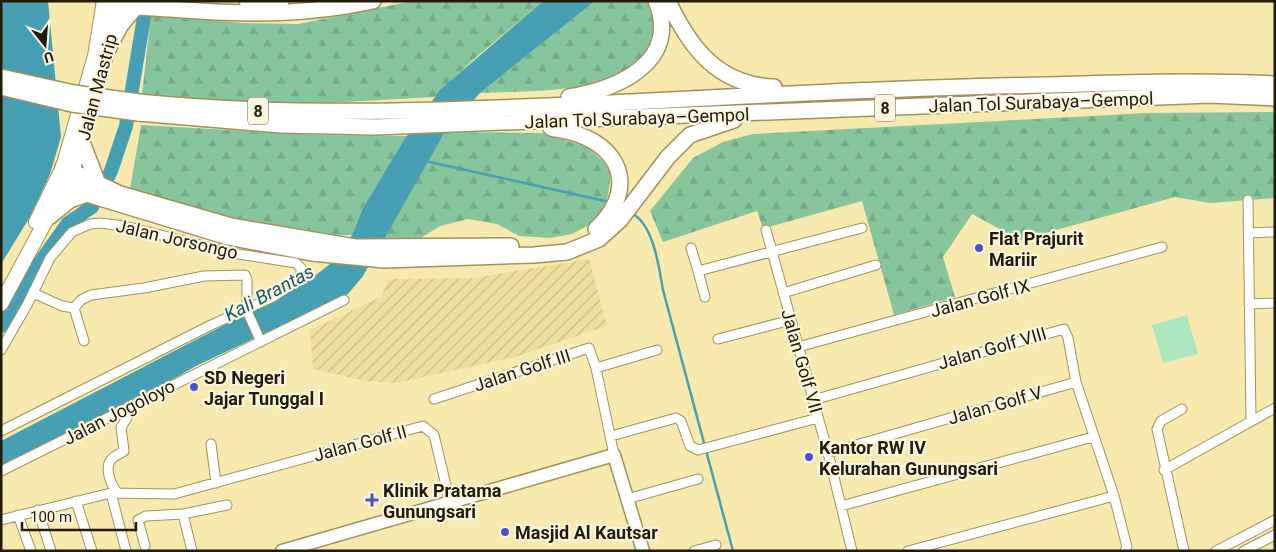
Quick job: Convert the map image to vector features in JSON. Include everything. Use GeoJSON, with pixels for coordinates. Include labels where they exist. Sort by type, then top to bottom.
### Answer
{"type":"FeatureCollection","features":[{"type":"Feature","properties":{"kind":"highway"},"geometry":{"type":"LineString","coordinates":[[247,1],[281,1]]}},
{"type":"Feature","properties":{"kind":"highway"},"geometry":{"type":"LineString","coordinates":[[111,2],[142,7],[213,7],[286,14],[331,10],[373,1]]}},
{"type":"Feature","properties":{"kind":"highway"},"geometry":{"type":"LineString","coordinates":[[511,108],[580,96],[615,86],[634,74],[651,59],[660,42],[663,27],[656,1]]}},
{"type":"Feature","properties":{"kind":"highway"},"geometry":{"type":"LineString","coordinates":[[668,1],[684,34],[698,52],[715,67],[735,80],[764,87],[858,90]]}},
{"type":"Feature","properties":{"kind":"highway"},"geometry":{"type":"LineString","coordinates":[[108,49],[120,26],[142,7]]}},
{"type":"Feature","properties":{"kind":"highway","name":"Jalan Tol Surabaya–Gempol"},"geometry":{"type":"LineString","coordinates":[[1,77],[138,107],[281,124],[376,127],[522,123],[1210,95],[1275,98]]}},
{"type":"Feature","properties":{"kind":"highway","name":"Jalan Tol Surabaya–Gempol"},"geometry":{"type":"LineString","coordinates":[[1,87],[72,104],[286,112],[511,108],[858,90],[1173,82],[1275,84]]}},
{"type":"Feature","properties":{"kind":"highway"},"geometry":{"type":"LineString","coordinates":[[65,176],[94,190],[154,209],[228,237],[317,248],[388,254],[534,255],[567,252],[599,239],[615,218],[625,200],[690,135],[713,126],[751,116],[830,110]]}},
{"type":"Feature","properties":{"kind":"highway"},"geometry":{"type":"LineString","coordinates":[[522,123],[578,134],[598,144],[617,164],[621,189],[625,200]]}},
{"type":"Feature","properties":{"kind":"highway"},"geometry":{"type":"LineString","coordinates":[[82,142],[94,190]]}},
{"type":"Feature","properties":{"kind":"highway"},"geometry":{"type":"LineString","coordinates":[[50,217],[70,200],[94,190]]}},
{"type":"Feature","properties":{"kind":"main road","name":"Jalan Mastrip"},"geometry":{"type":"LineString","coordinates":[[65,176],[82,142],[108,49],[111,2]]}},
{"type":"Feature","properties":{"kind":"main road","name":"Jalan Mastrip"},"geometry":{"type":"LineString","coordinates":[[65,176],[95,56],[111,2]]}},
{"type":"Feature","properties":{"kind":"main road"},"geometry":{"type":"LineString","coordinates":[[1,304],[50,217],[65,176]]}},
{"type":"Feature","properties":{"kind":"main road"},"geometry":{"type":"LineString","coordinates":[[1,287],[65,176]]}},
{"type":"Feature","properties":{"kind":"main road"},"geometry":{"type":"LineString","coordinates":[[282,551],[614,455],[643,551]]}},
{"type":"Feature","properties":{"kind":"street"},"geometry":{"type":"LineString","coordinates":[[1248,200],[1251,420]]}},
{"type":"Feature","properties":{"kind":"street"},"geometry":{"type":"LineString","coordinates":[[144,231],[154,209]]}},
{"type":"Feature","properties":{"kind":"street","name":"Jalan Jorsongo"},"geometry":{"type":"LineString","coordinates":[[1,350],[50,258],[67,236],[78,228],[100,223],[144,231],[232,253],[296,263],[301,268],[301,276],[290,287],[247,310]]}},
{"type":"Feature","properties":{"kind":"street"},"geometry":{"type":"LineString","coordinates":[[698,272],[770,251],[862,228]]}},
{"type":"Feature","properties":{"kind":"street","name":"Jalan Golf VII"},"geometry":{"type":"LineString","coordinates":[[766,230],[770,251],[828,453],[852,551]]}},
{"type":"Feature","properties":{"kind":"street"},"geometry":{"type":"LineString","coordinates":[[1249,233],[1275,232]]}},
{"type":"Feature","properties":{"kind":"street","name":"Jalan Golf IX"},"geometry":{"type":"LineString","coordinates":[[798,347],[1162,247]]}},
{"type":"Feature","properties":{"kind":"street"},"geometry":{"type":"LineString","coordinates":[[691,248],[705,297]]}},
{"type":"Feature","properties":{"kind":"street"},"geometry":{"type":"LineString","coordinates":[[783,294],[876,265]]}},
{"type":"Feature","properties":{"kind":"street"},"geometry":{"type":"LineString","coordinates":[[74,308],[80,300],[91,295],[144,288],[204,276],[233,274],[247,277],[247,310],[260,340]]}},
{"type":"Feature","properties":{"kind":"street"},"geometry":{"type":"LineString","coordinates":[[33,293],[62,306],[74,308]]}},
{"type":"Feature","properties":{"kind":"street","name":"Jalan Jogoloyo"},"geometry":{"type":"LineString","coordinates":[[1,471],[260,340],[344,300]]}},
{"type":"Feature","properties":{"kind":"street"},"geometry":{"type":"LineString","coordinates":[[1249,304],[1275,303]]}},
{"type":"Feature","properties":{"kind":"street"},"geometry":{"type":"LineString","coordinates":[[74,308],[84,341]]}},
{"type":"Feature","properties":{"kind":"street"},"geometry":{"type":"LineString","coordinates":[[1,432],[247,310]]}},
{"type":"Feature","properties":{"kind":"street"},"geometry":{"type":"LineString","coordinates":[[718,339],[791,320]]}},
{"type":"Feature","properties":{"kind":"street","name":"Jalan Golf VIII"},"geometry":{"type":"LineString","coordinates":[[813,400],[1061,329],[1065,331],[1068,338],[1076,382],[1114,496],[1127,547],[1125,551]]}},
{"type":"Feature","properties":{"kind":"street","name":"Jalan Golf III"},"geometry":{"type":"LineString","coordinates":[[434,399],[589,348],[596,368],[614,455]]}},
{"type":"Feature","properties":{"kind":"street","name":"Jalan Golf III"},"geometry":{"type":"LineString","coordinates":[[596,368],[656,350]]}},
{"type":"Feature","properties":{"kind":"street","name":"Jalan Golf V"},"geometry":{"type":"LineString","coordinates":[[828,453],[1076,382]]}},
{"type":"Feature","properties":{"kind":"street"},"geometry":{"type":"LineString","coordinates":[[1164,470],[1275,408]]}},
{"type":"Feature","properties":{"kind":"street"},"geometry":{"type":"LineString","coordinates":[[1182,409],[1165,417],[1158,425],[1164,470],[1184,551]]}},
{"type":"Feature","properties":{"kind":"street"},"geometry":{"type":"LineString","coordinates":[[126,418],[121,427],[124,451],[112,458],[109,464],[126,551]]}},
{"type":"Feature","properties":{"kind":"street"},"geometry":{"type":"LineString","coordinates":[[611,436],[676,418],[681,421],[690,446],[698,450],[818,418]]}},
{"type":"Feature","properties":{"kind":"street","name":"Jalan Golf II"},"geometry":{"type":"LineString","coordinates":[[1,520],[115,493],[174,494],[423,426],[434,435],[450,502]]}},
{"type":"Feature","properties":{"kind":"street"},"geometry":{"type":"LineString","coordinates":[[841,506],[1093,437]]}},
{"type":"Feature","properties":{"kind":"street"},"geometry":{"type":"LineString","coordinates":[[211,444],[216,482]]}},
{"type":"Feature","properties":{"kind":"street"},"geometry":{"type":"LineString","coordinates":[[627,499],[698,479]]}},
{"type":"Feature","properties":{"kind":"street"},"geometry":{"type":"LineString","coordinates":[[908,551],[1114,496]]}},
{"type":"Feature","properties":{"kind":"street"},"geometry":{"type":"LineString","coordinates":[[76,501],[92,551]]}},
{"type":"Feature","properties":{"kind":"street"},"geometry":{"type":"LineString","coordinates":[[145,546],[138,520],[146,516],[183,514],[226,504]]}},
{"type":"Feature","properties":{"kind":"street"},"geometry":{"type":"LineString","coordinates":[[38,510],[51,551]]}},
{"type":"Feature","properties":{"kind":"street"},"geometry":{"type":"LineString","coordinates":[[183,514],[192,551]]}},
{"type":"Feature","properties":{"kind":"street"},"geometry":{"type":"LineString","coordinates":[[18,515],[32,551]]}},
{"type":"Feature","properties":{"kind":"street"},"geometry":{"type":"LineString","coordinates":[[1216,551],[1275,520]]}},
{"type":"Feature","properties":{"kind":"street"},"geometry":{"type":"LineString","coordinates":[[1244,551],[1275,535]]}},
{"type":"Feature","properties":{"kind":"street"},"geometry":{"type":"LineString","coordinates":[[694,551],[716,545]]}},
{"type":"Feature","properties":{"kind":"shaded area"},"geometry":{"type":"Polygon","coordinates":[[[589,259],[607,326],[515,357],[396,383],[366,381],[313,369],[310,330],[381,297],[389,279],[473,278],[589,259]]]}},
{"type":"Feature","properties":{"kind":"green space"},"geometry":{"type":"Polygon","coordinates":[[[413,1],[543,1],[473,60],[435,97],[326,103],[218,103],[142,94],[151,15],[243,23],[298,24],[413,1]]]}},
{"type":"Feature","properties":{"kind":"green space"},"geometry":{"type":"Polygon","coordinates":[[[595,1],[647,1],[654,27],[647,50],[632,67],[610,78],[584,86],[556,90],[480,93],[595,1]]]}},
{"type":"Feature","properties":{"kind":"green space"},"geometry":{"type":"Polygon","coordinates":[[[1272,112],[1275,114],[1275,198],[1210,203],[1175,197],[1020,240],[972,214],[943,257],[955,297],[894,315],[862,201],[772,226],[762,226],[757,211],[663,242],[650,211],[693,158],[723,142],[753,134],[1147,113],[1272,112]]]}},
{"type":"Feature","properties":{"kind":"green space"},"geometry":{"type":"Polygon","coordinates":[[[141,125],[316,135],[407,136],[363,208],[352,235],[324,235],[295,233],[240,222],[130,189],[141,125]]]}},
{"type":"Feature","properties":{"kind":"green space"},"geometry":{"type":"Polygon","coordinates":[[[445,132],[542,133],[587,147],[603,161],[611,174],[604,208],[596,221],[572,234],[550,238],[519,236],[497,224],[468,219],[440,226],[419,239],[382,241],[445,132]]]}},
{"type":"Feature","properties":{"kind":"green space"},"geometry":{"type":"Polygon","coordinates":[[[1187,315],[1198,354],[1163,363],[1152,325],[1187,315]]]}},
{"type":"Feature","properties":{"kind":"water"},"geometry":{"type":"Polygon","coordinates":[[[1,1],[48,1],[61,137],[50,174],[30,217],[1,264],[1,1]]]}},
{"type":"Feature","properties":{"kind":"water"},"geometry":{"type":"Polygon","coordinates":[[[543,1],[595,1],[480,93],[445,132],[363,276],[348,294],[196,366],[133,402],[1,468],[1,441],[280,296],[312,278],[330,264],[352,235],[363,208],[404,140],[440,90],[543,1]]]}},
{"type":"Feature","properties":{"kind":"waterway"},"geometry":{"type":"LineString","coordinates":[[1,326],[26,282],[68,223],[92,207],[111,171],[126,126],[144,17],[144,1]]}},
{"type":"Feature","properties":{"kind":"waterway"},"geometry":{"type":"LineString","coordinates":[[425,161],[610,202]]}},
{"type":"Feature","properties":{"kind":"waterway"},"geometry":{"type":"LineString","coordinates":[[633,214],[646,228],[654,248],[663,290],[733,551]]}},
{"type":"Feature","properties":{"kind":"place","name":"Flat Prajurit Mariir"},"geometry":{"type":"Point","coordinates":[979,248]}},
{"type":"Feature","properties":{"kind":"place","name":"SD Negeri Jajar Tunggal I"},"geometry":{"type":"Point","coordinates":[194,387]}},
{"type":"Feature","properties":{"kind":"place","name":"Kantor RW IV Kelurahan Gunungsari"},"geometry":{"type":"Point","coordinates":[809,457]}},
{"type":"Feature","properties":{"kind":"place","name":"Klinik Pratama Gunungsari"},"geometry":{"type":"Point","coordinates":[372,500]}},
{"type":"Feature","properties":{"kind":"place","name":"Masjid Al Kautsar"},"geometry":{"type":"Point","coordinates":[505,532]}},
{"type":"Feature","properties":{"kind":"water label","name":"Kali Brantas"},"geometry":{"type":"Point","coordinates":[269,293]}}]}
